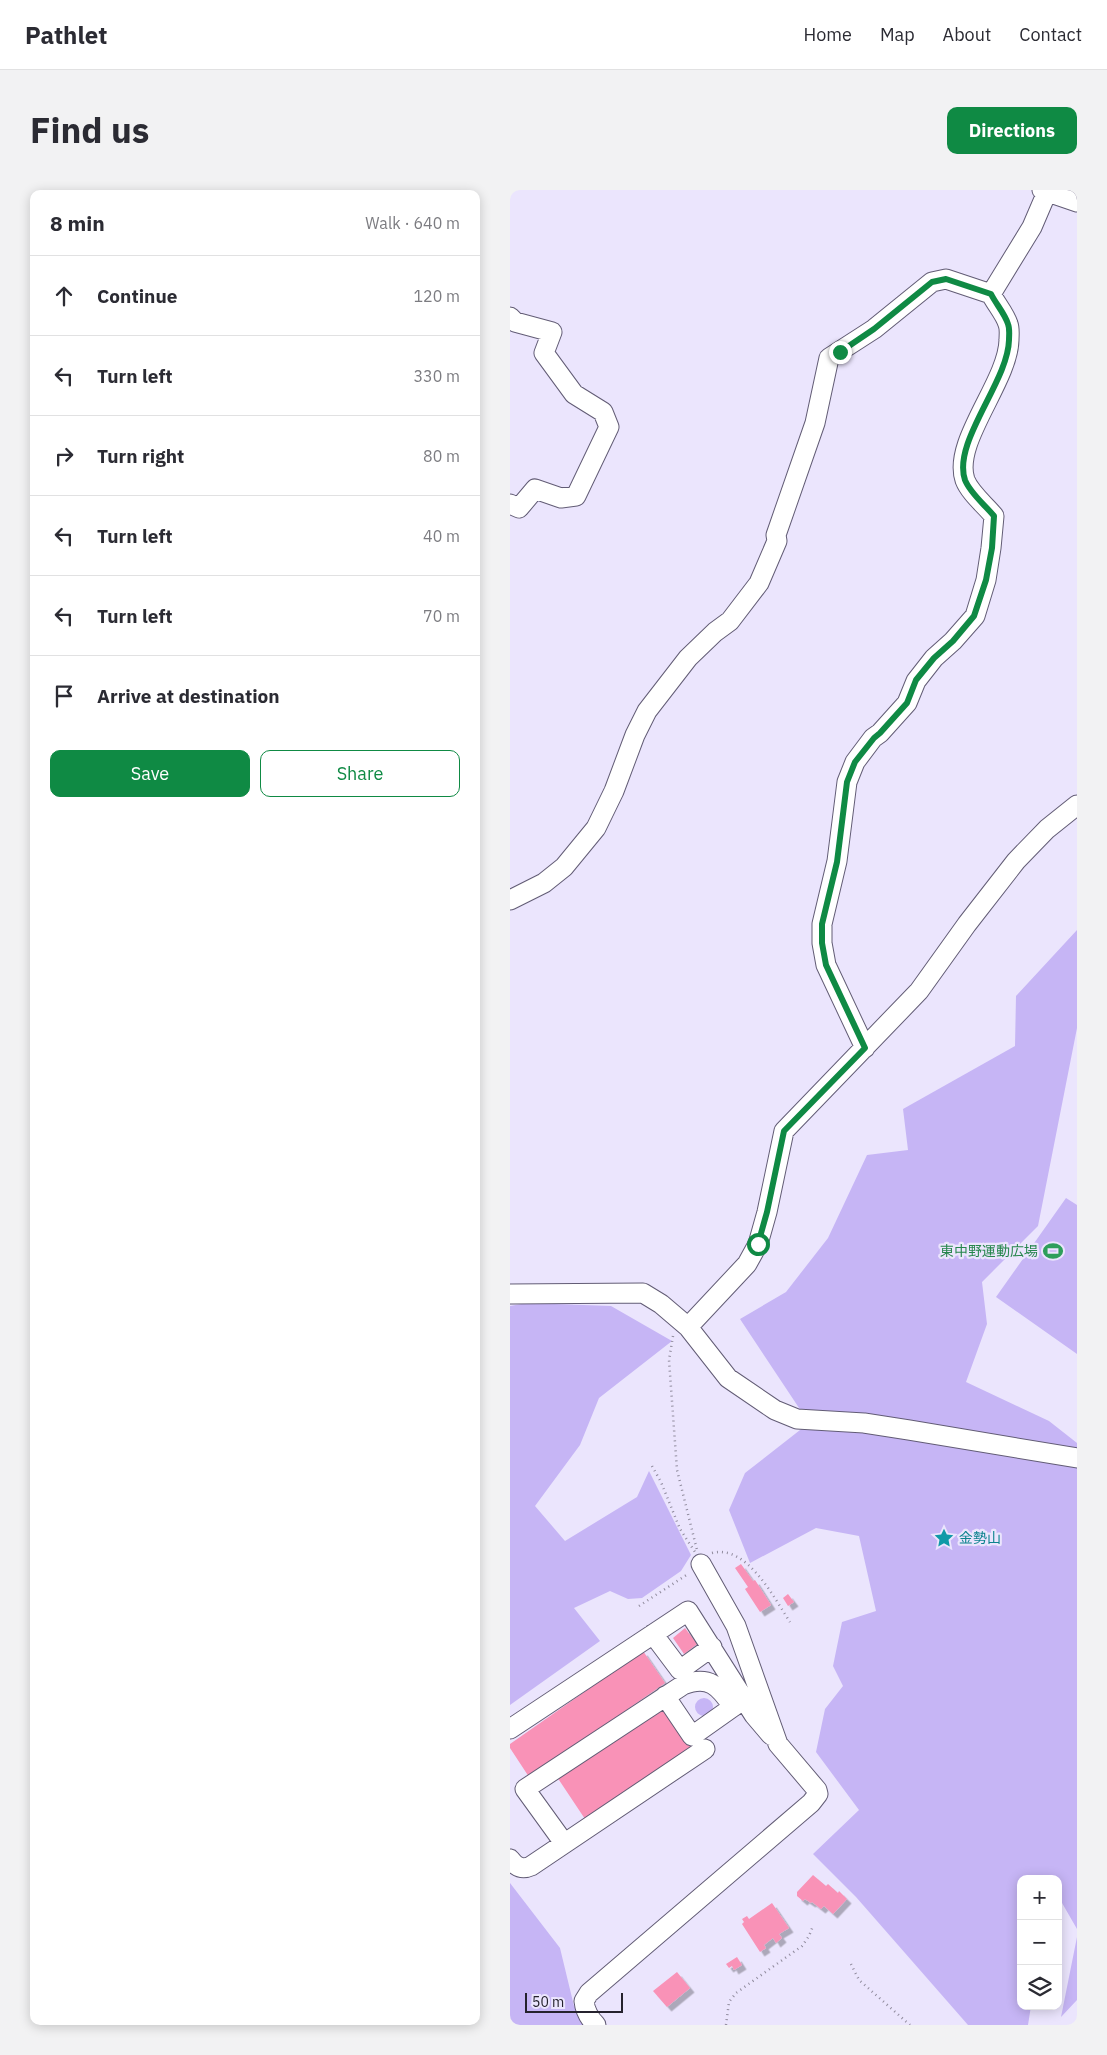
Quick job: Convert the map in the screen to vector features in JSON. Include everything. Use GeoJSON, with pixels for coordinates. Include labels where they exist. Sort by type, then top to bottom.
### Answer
{"type":"FeatureCollection","features":[{"type":"Feature","properties":{"kind":"street"},"geometry":{"type":"LineString","coordinates":[[991,294],[1032,227],[1044,191],[1077,202]]}},
{"type":"Feature","properties":{"kind":"street"},"geometry":{"type":"LineString","coordinates":[[510,900],[544,883],[564,867],[596,828],[614,791],[635,734],[647,711],[688,658],[715,632],[730,621],[759,583],[777,541],[776,536],[815,423],[830,358],[874,329],[932,282],[946,279],[991,294],[1009,325],[1008,350],[992,393],[968,444],[963,464],[968,487],[994,516],[992,548],[986,580],[974,616],[916,680],[907,703],[874,738],[855,762],[847,782],[837,862],[822,924],[822,943],[826,965],[865,1048]]}},
{"type":"Feature","properties":{"kind":"street"},"geometry":{"type":"LineString","coordinates":[[510,317],[515,322],[552,332],[544,353],[574,394],[602,412],[610,427],[576,496],[561,498],[535,489],[519,508],[510,504]]}},
{"type":"Feature","properties":{"kind":"street"},"geometry":{"type":"LineString","coordinates":[[683,1322],[747,1264],[758,1244],[767,1212],[784,1131],[919,991],[967,924],[1016,861],[1047,830],[1077,805]]}},
{"type":"Feature","properties":{"kind":"street"},"geometry":{"type":"LineString","coordinates":[[510,1294],[643,1293],[661,1304],[683,1322],[728,1378],[775,1410],[797,1419],[864,1423],[1077,1458]]}},
{"type":"Feature","properties":{"kind":"street"},"geometry":{"type":"LineString","coordinates":[[700,1562],[736,1626],[778,1744]]}},
{"type":"Feature","properties":{"kind":"street"},"geometry":{"type":"LineString","coordinates":[[510,1729],[688,1611],[712,1647],[738,1703]]}},
{"type":"Feature","properties":{"kind":"street"},"geometry":{"type":"LineString","coordinates":[[653,1634],[680,1670],[712,1647]]}},
{"type":"Feature","properties":{"kind":"street"},"geometry":{"type":"LineString","coordinates":[[564,1843],[525,1789],[683,1684],[692,1681],[705,1681],[714,1684],[756,1718],[817,1790],[818,1794],[815,1799],[589,1993],[584,2001],[585,2008],[588,2016],[596,2025]]}},
{"type":"Feature","properties":{"kind":"street"},"geometry":{"type":"LineString","coordinates":[[665,1696],[700,1745]]}},
{"type":"Feature","properties":{"kind":"street"},"geometry":{"type":"LineString","coordinates":[[510,1859],[518,1867],[526,1868],[564,1843],[700,1745],[738,1703]]}},
{"type":"Feature","properties":{"kind":"path"},"geometry":{"type":"LineString","coordinates":[[683,1322],[669,1360],[677,1470],[700,1562]]}},
{"type":"Feature","properties":{"kind":"path"},"geometry":{"type":"LineString","coordinates":[[652,1466],[658,1475],[680,1529],[700,1562]]}},
{"type":"Feature","properties":{"kind":"path"},"geometry":{"type":"LineString","coordinates":[[638,1606],[700,1562],[718,1551],[725,1550],[734,1554],[753,1569],[790,1622]]}},
{"type":"Feature","properties":{"kind":"path"},"geometry":{"type":"LineString","coordinates":[[726,2025],[729,2002],[736,1993],[802,1946],[813,1926]]}},
{"type":"Feature","properties":{"kind":"path"},"geometry":{"type":"LineString","coordinates":[[851,1964],[859,1980],[910,2025]]}},
{"type":"Feature","properties":{"kind":"shaded area"},"geometry":{"type":"Polygon","coordinates":[[[1077,930],[1077,1028],[1038,1226],[982,1282],[987,1324],[966,1382],[1049,1421],[1077,1443],[1077,1929],[1062,1903],[1062,1875],[1017,1875],[1017,2010],[1030,2010],[1028,2025],[968,2025],[856,1897],[813,1854],[859,1810],[816,1752],[825,1709],[843,1686],[833,1666],[842,1622],[876,1611],[859,1536],[816,1528],[750,1563],[729,1510],[745,1473],[809,1423],[740,1319],[786,1292],[828,1238],[867,1155],[908,1150],[903,1109],[1015,1046],[1016,996],[1077,930]]]}},
{"type":"Feature","properties":{"kind":"shaded area","name":"東中野運動広場"},"geometry":{"type":"Polygon","coordinates":[[[1066,1198],[1077,1205],[1077,1354],[996,1297],[1066,1198]]]}},
{"type":"Feature","properties":{"kind":"shaded area"},"geometry":{"type":"Polygon","coordinates":[[[527,1303],[611,1306],[672,1341],[599,1398],[580,1445],[535,1506],[565,1541],[637,1497],[649,1471],[691,1555],[681,1571],[642,1598],[628,1599],[610,1591],[574,1608],[600,1641],[510,1705],[510,1306],[527,1303]]]}},
{"type":"Feature","properties":{"kind":"shaded area"},"geometry":{"type":"Polygon","coordinates":[[[700,1698],[708,1698],[713,1703],[711,1714],[700,1716],[695,1711],[695,1703],[700,1698]]]}},
{"type":"Feature","properties":{"kind":"shaded area"},"geometry":{"type":"Polygon","coordinates":[[[510,1883],[560,1948],[574,2006],[586,2025],[510,2025],[510,1883]]]}},
{"type":"Feature","properties":{"kind":"shaded area"},"geometry":{"type":"Polygon","coordinates":[[[1077,1937],[1077,2000],[1061,2017],[1077,1937]]]}},
{"type":"Feature","properties":{"kind":"building"},"geometry":{"type":"Polygon","coordinates":[[[741,1564],[753,1581],[755,1580],[771,1605],[760,1612],[745,1589],[748,1587],[735,1568],[741,1564]]]}},
{"type":"Feature","properties":{"kind":"building"},"geometry":{"type":"Polygon","coordinates":[[[788,1594],[794,1602],[788,1606],[783,1598],[788,1594]]]}},
{"type":"Feature","properties":{"kind":"building"},"geometry":{"type":"Polygon","coordinates":[[[685,1628],[697,1644],[684,1654],[673,1638],[685,1628]]]}},
{"type":"Feature","properties":{"kind":"building"},"geometry":{"type":"Polygon","coordinates":[[[643,1651],[665,1683],[602,1727],[612,1740],[665,1705],[692,1746],[585,1819],[557,1777],[607,1744],[597,1730],[529,1777],[510,1748],[510,1744],[643,1651]]]}},
{"type":"Feature","properties":{"kind":"building"},"geometry":{"type":"Polygon","coordinates":[[[813,1875],[826,1886],[828,1884],[838,1893],[839,1891],[847,1899],[833,1914],[824,1906],[821,1909],[812,1902],[805,1899],[803,1901],[797,1896],[797,1892],[813,1875]]]}},
{"type":"Feature","properties":{"kind":"building"},"geometry":{"type":"Polygon","coordinates":[[[772,1903],[789,1928],[779,1934],[782,1938],[776,1943],[773,1938],[764,1945],[766,1948],[760,1952],[742,1924],[744,1922],[742,1919],[747,1916],[749,1919],[772,1903]]]}},
{"type":"Feature","properties":{"kind":"building"},"geometry":{"type":"Polygon","coordinates":[[[737,1957],[742,1965],[734,1970],[732,1966],[729,1968],[726,1964],[737,1957]]]}},
{"type":"Feature","properties":{"kind":"building"},"geometry":{"type":"Polygon","coordinates":[[[677,1972],[690,1988],[667,2007],[653,1991],[677,1972]]]}},
{"type":"Feature","properties":{"kind":"place","name":"東中野運動広場"},"geometry":{"type":"Point","coordinates":[1053,1251]}},
{"type":"Feature","properties":{"kind":"place","name":"金勢山"},"geometry":{"type":"Point","coordinates":[944,1538]}},
{"type":"Feature","properties":{"kind":"route"},"geometry":{"type":"LineString","coordinates":[[758,1244],[767,1212],[784,1131],[865,1048],[826,965],[822,943],[822,924],[837,862],[847,782],[855,762],[874,738],[907,703],[916,680],[974,616],[986,580],[992,548],[994,516],[968,487],[963,464],[968,444],[992,393],[1008,350],[1009,325],[991,294],[946,279],[932,282],[874,329],[840,352]]}}]}
